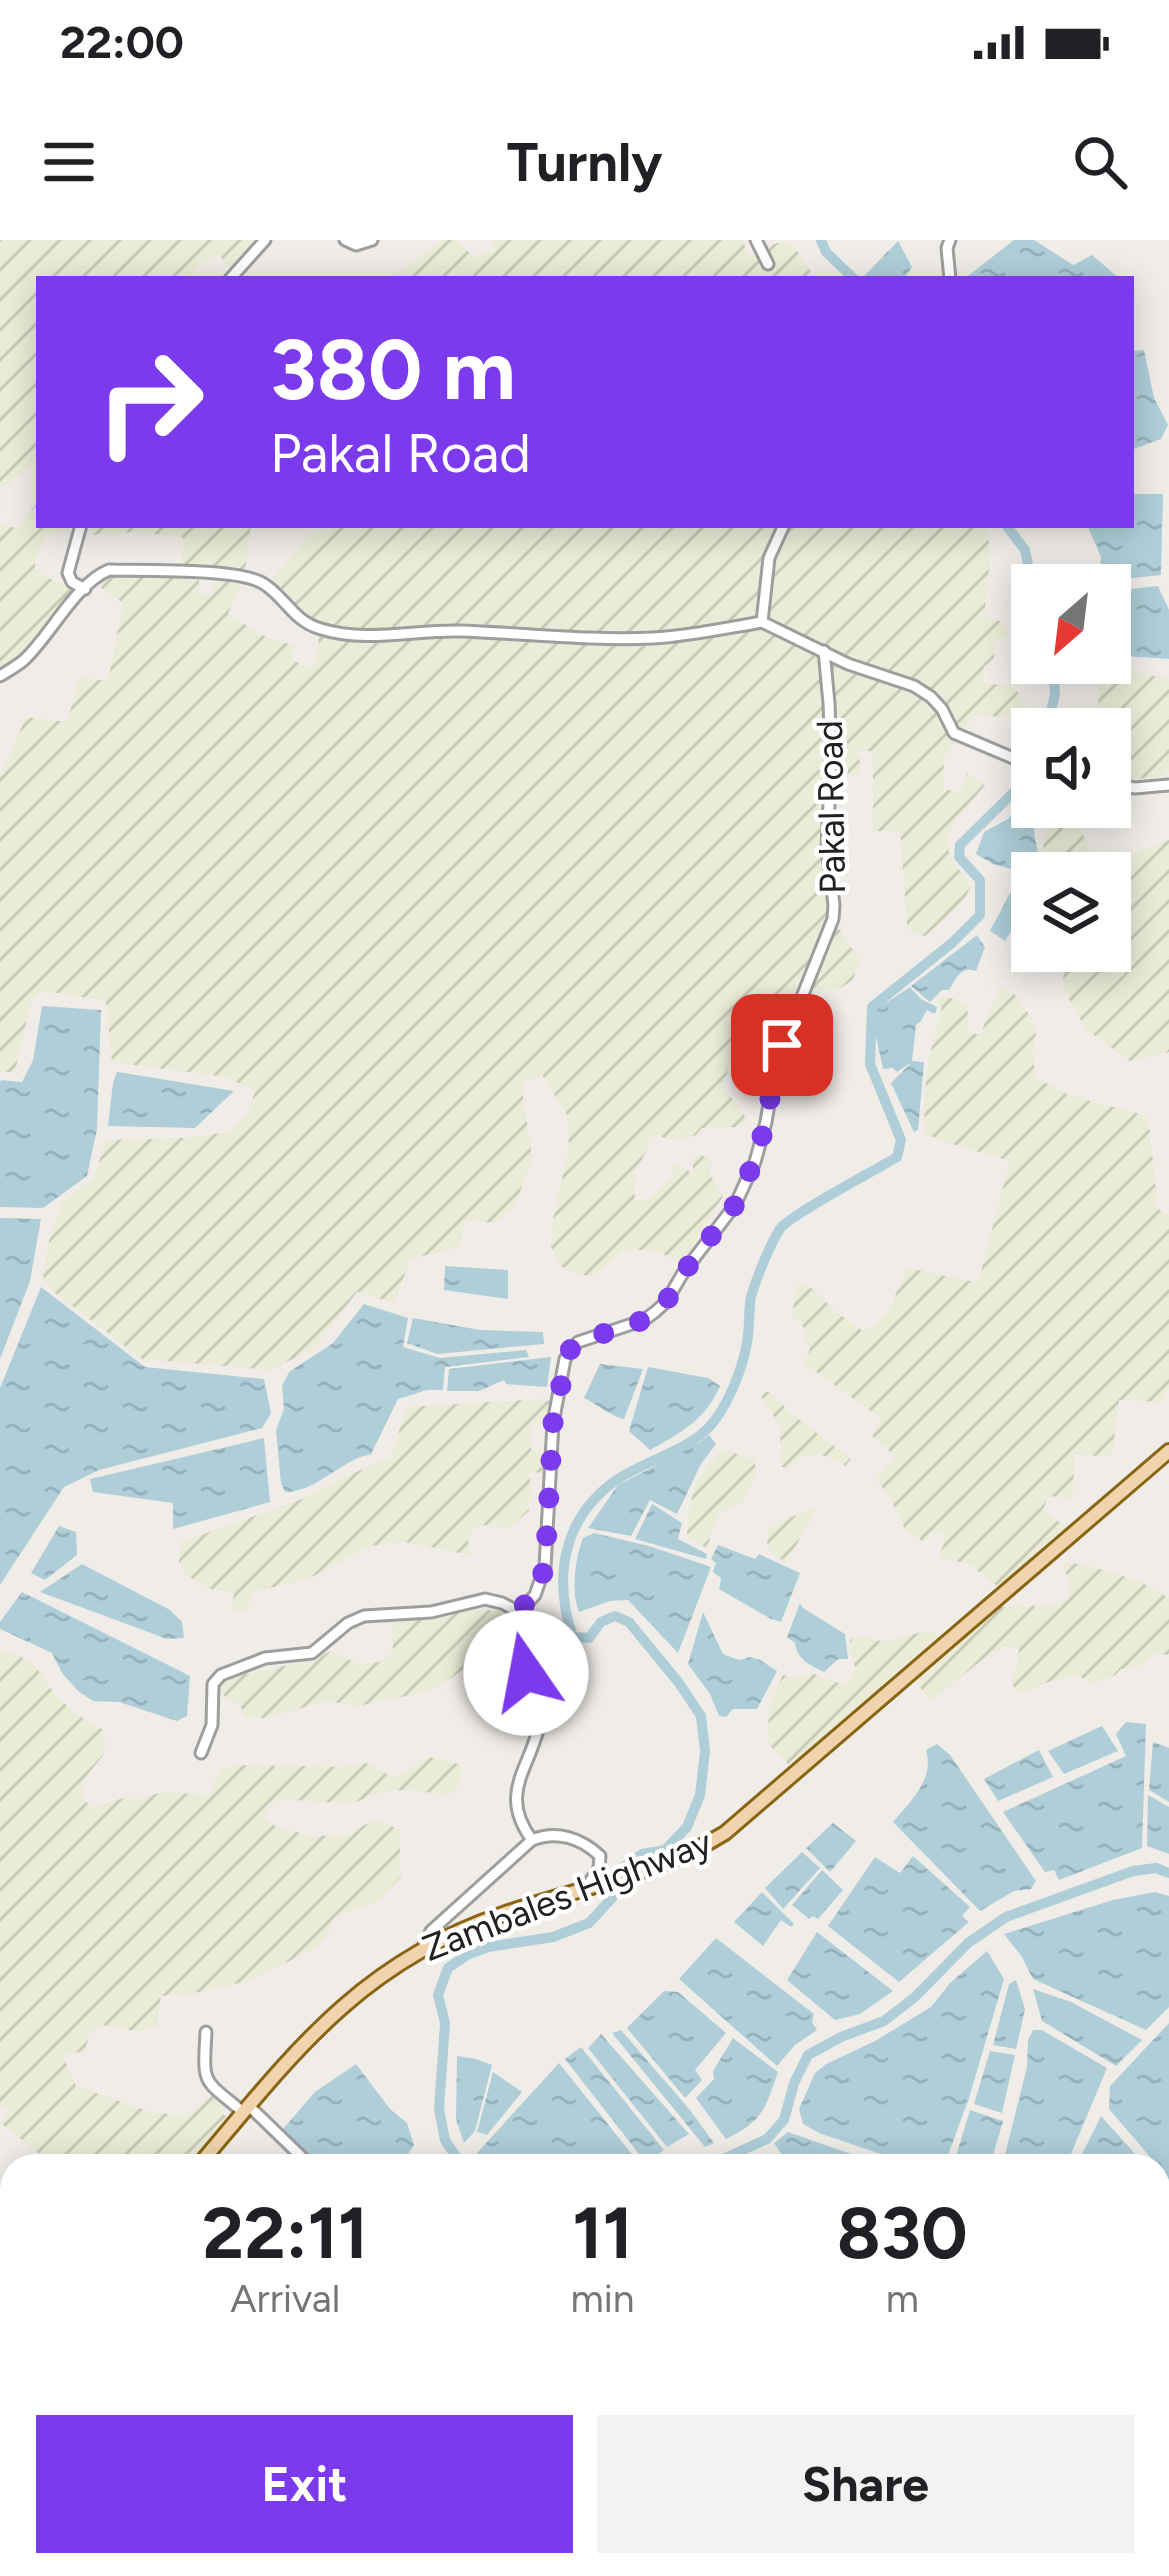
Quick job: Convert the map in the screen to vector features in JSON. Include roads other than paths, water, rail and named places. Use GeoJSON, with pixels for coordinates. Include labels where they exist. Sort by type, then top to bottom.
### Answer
{"type":"FeatureCollection","features":[{"type":"Feature","properties":{"kind":"main road","name":"Zambales Highway"},"geometry":{"type":"LineString","coordinates":[[208,2154],[335,2010],[422,1950],[502,1914],[704,1846],[747,1817],[1169,1451]]}},
{"type":"Feature","properties":{"kind":"street"},"geometry":{"type":"LineString","coordinates":[[233,276],[265,240]]}},
{"type":"Feature","properties":{"kind":"street"},"geometry":{"type":"LineString","coordinates":[[345,240],[356,245],[372,240]]}},
{"type":"Feature","properties":{"kind":"street"},"geometry":{"type":"LineString","coordinates":[[756,240],[768,264]]}},
{"type":"Feature","properties":{"kind":"street"},"geometry":{"type":"LineString","coordinates":[[950,240],[946,248],[950,276]]}},
{"type":"Feature","properties":{"kind":"street"},"geometry":{"type":"LineString","coordinates":[[80,528],[68,573],[72,582],[85,589]]}},
{"type":"Feature","properties":{"kind":"street"},"geometry":{"type":"LineString","coordinates":[[762,622],[769,558],[783,528]]}},
{"type":"Feature","properties":{"kind":"street"},"geometry":{"type":"LineString","coordinates":[[0,676],[24,660],[101,572],[228,575],[266,585],[305,622],[359,636],[455,631],[651,638],[762,622],[848,664],[914,686],[942,709],[954,733],[1011,759]]}},
{"type":"Feature","properties":{"kind":"street","name":"Pakal Road"},"geometry":{"type":"LineString","coordinates":[[518,1611],[535,1595],[545,1567],[553,1423],[568,1352],[578,1342],[656,1312],[735,1205],[760,1142],[782,1045],[830,930],[834,905],[827,833],[830,703],[824,651]]}},
{"type":"Feature","properties":{"kind":"street"},"geometry":{"type":"LineString","coordinates":[[1131,787],[1169,785]]}},
{"type":"Feature","properties":{"kind":"street"},"geometry":{"type":"LineString","coordinates":[[201,1753],[212,1725],[213,1684],[221,1675],[265,1658],[312,1653],[364,1616],[431,1612],[485,1599],[502,1603],[518,1611],[510,1639],[529,1680],[532,1708],[540,1722],[519,1777],[517,1797],[518,1817],[532,1840]]}},
{"type":"Feature","properties":{"kind":"street"},"geometry":{"type":"LineString","coordinates":[[422,1950],[431,1930],[532,1840],[561,1836],[593,1849],[601,1864],[585,1889]]}},
{"type":"Feature","properties":{"kind":"street"},"geometry":{"type":"LineString","coordinates":[[206,2032],[206,2081],[297,2154]]}},
{"type":"Feature","properties":{"kind":"water"},"geometry":{"type":"Polygon","coordinates":[[[1014,240],[1034,240],[1073,265],[1092,255],[1116,276],[968,276],[1014,240]]]}},
{"type":"Feature","properties":{"kind":"water"},"geometry":{"type":"Polygon","coordinates":[[[898,241],[912,267],[906,276],[864,276],[898,241]]]}},
{"type":"Feature","properties":{"kind":"water"},"geometry":{"type":"Polygon","coordinates":[[[1144,350],[1154,398],[1168,425],[1161,439],[1134,449],[1134,351],[1144,350]]]}},
{"type":"Feature","properties":{"kind":"water"},"geometry":{"type":"Polygon","coordinates":[[[1134,494],[1163,494],[1161,575],[1131,578],[1131,564],[1100,564],[1088,528],[1134,528],[1134,494]]]}},
{"type":"Feature","properties":{"kind":"water"},"geometry":{"type":"Polygon","coordinates":[[[1158,586],[1169,610],[1169,659],[1131,656],[1131,589],[1158,586]]]}},
{"type":"Feature","properties":{"kind":"water"},"geometry":{"type":"Polygon","coordinates":[[[1011,815],[1011,828],[1035,828],[1037,852],[1011,852],[1011,869],[976,854],[984,832],[1011,815]]]}},
{"type":"Feature","properties":{"kind":"water"},"geometry":{"type":"Polygon","coordinates":[[[1011,891],[1011,931],[1005,941],[990,931],[1011,891]]]}},
{"type":"Feature","properties":{"kind":"water"},"geometry":{"type":"Polygon","coordinates":[[[977,935],[985,947],[976,971],[963,972],[949,990],[942,990],[930,1002],[911,986],[977,935]]]}},
{"type":"Feature","properties":{"kind":"water"},"geometry":{"type":"Polygon","coordinates":[[[910,987],[937,1007],[935,1014],[927,1010],[916,1025],[912,1061],[924,1062],[918,1130],[914,1132],[891,1083],[912,1062],[897,1072],[883,1069],[873,1023],[875,1010],[910,987]]]}},
{"type":"Feature","properties":{"kind":"water"},"geometry":{"type":"Polygon","coordinates":[[[42,1006],[101,1010],[97,1129],[87,1176],[43,1208],[0,1207],[0,1083],[22,1082],[33,1060],[42,1006]]]}},
{"type":"Feature","properties":{"kind":"water"},"geometry":{"type":"Polygon","coordinates":[[[117,1072],[234,1091],[195,1128],[108,1126],[117,1072]]]}},
{"type":"Feature","properties":{"kind":"water"},"geometry":{"type":"Polygon","coordinates":[[[0,1218],[41,1219],[30,1281],[0,1359],[0,1218]]]}},
{"type":"Feature","properties":{"kind":"water"},"geometry":{"type":"Polygon","coordinates":[[[445,1266],[508,1270],[508,1299],[444,1290],[445,1266]]]}},
{"type":"Feature","properties":{"kind":"water"},"geometry":{"type":"Polygon","coordinates":[[[41,1287],[145,1367],[264,1379],[271,1413],[262,1428],[99,1470],[64,1487],[0,1585],[0,1388],[41,1287]]]}},
{"type":"Feature","properties":{"kind":"water"},"geometry":{"type":"Polygon","coordinates":[[[364,1304],[408,1318],[403,1347],[440,1358],[526,1350],[529,1357],[445,1367],[443,1390],[398,1399],[371,1454],[308,1487],[285,1492],[276,1430],[284,1409],[282,1386],[289,1372],[333,1343],[364,1304]]]}},
{"type":"Feature","properties":{"kind":"water"},"geometry":{"type":"Polygon","coordinates":[[[413,1318],[480,1330],[543,1332],[544,1344],[437,1354],[407,1343],[413,1318]]]}},
{"type":"Feature","properties":{"kind":"water"},"geometry":{"type":"Polygon","coordinates":[[[551,1357],[547,1387],[506,1384],[504,1380],[479,1391],[447,1391],[449,1369],[551,1357]]]}},
{"type":"Feature","properties":{"kind":"water"},"geometry":{"type":"Polygon","coordinates":[[[600,1364],[643,1369],[624,1419],[584,1398],[600,1364]]]}},
{"type":"Feature","properties":{"kind":"water"},"geometry":{"type":"Polygon","coordinates":[[[648,1367],[708,1378],[720,1386],[700,1416],[650,1450],[629,1431],[648,1367]]]}},
{"type":"Feature","properties":{"kind":"water"},"geometry":{"type":"Polygon","coordinates":[[[709,1435],[716,1444],[677,1514],[650,1500],[631,1536],[588,1528],[618,1485],[709,1435]]]}},
{"type":"Feature","properties":{"kind":"water"},"geometry":{"type":"Polygon","coordinates":[[[264,1438],[270,1502],[173,1529],[173,1503],[93,1492],[90,1479],[264,1438]]]}},
{"type":"Feature","properties":{"kind":"water"},"geometry":{"type":"Polygon","coordinates":[[[652,1504],[682,1523],[678,1539],[707,1554],[706,1559],[635,1539],[652,1504]]]}},
{"type":"Feature","properties":{"kind":"water"},"geometry":{"type":"Polygon","coordinates":[[[59,1526],[76,1532],[77,1555],[45,1580],[31,1573],[59,1526]]]}},
{"type":"Feature","properties":{"kind":"water"},"geometry":{"type":"Polygon","coordinates":[[[594,1533],[711,1567],[678,1653],[628,1600],[579,1612],[578,1555],[583,1538],[594,1533]]]}},
{"type":"Feature","properties":{"kind":"water"},"geometry":{"type":"Polygon","coordinates":[[[718,1545],[755,1559],[759,1554],[800,1573],[781,1622],[719,1589],[721,1578],[713,1572],[716,1563],[711,1559],[718,1545]]]}},
{"type":"Feature","properties":{"kind":"water"},"geometry":{"type":"Polygon","coordinates":[[[82,1564],[170,1610],[182,1622],[184,1638],[167,1639],[40,1592],[82,1564]]]}},
{"type":"Feature","properties":{"kind":"water"},"geometry":{"type":"Polygon","coordinates":[[[22,1592],[190,1676],[187,1716],[177,1721],[119,1702],[93,1701],[78,1691],[52,1653],[0,1629],[22,1592]]]}},
{"type":"Feature","properties":{"kind":"water"},"geometry":{"type":"Polygon","coordinates":[[[800,1603],[845,1634],[848,1659],[838,1659],[824,1672],[802,1658],[787,1637],[800,1603]]]}},
{"type":"Feature","properties":{"kind":"water"},"geometry":{"type":"Polygon","coordinates":[[[703,1612],[723,1654],[760,1660],[777,1671],[757,1709],[733,1709],[726,1717],[719,1716],[688,1664],[703,1612]]]}},
{"type":"Feature","properties":{"kind":"water"},"geometry":{"type":"Polygon","coordinates":[[[1126,1722],[1146,1724],[1142,1848],[1059,1880],[1054,1870],[1045,1872],[1003,1812],[1126,1756],[1116,1734],[1126,1722]]]}},
{"type":"Feature","properties":{"kind":"water"},"geometry":{"type":"Polygon","coordinates":[[[1102,1726],[1118,1751],[1064,1774],[1048,1751],[1102,1726]]]}},
{"type":"Feature","properties":{"kind":"water"},"geometry":{"type":"Polygon","coordinates":[[[1153,1742],[1169,1748],[1169,1802],[1149,1790],[1153,1742]]]}},
{"type":"Feature","properties":{"kind":"water"},"geometry":{"type":"Polygon","coordinates":[[[937,1744],[950,1755],[1036,1881],[1031,1889],[1014,1891],[980,1911],[893,1822],[919,1789],[927,1771],[926,1750],[937,1744]]]}},
{"type":"Feature","properties":{"kind":"water"},"geometry":{"type":"Polygon","coordinates":[[[1039,1750],[1053,1777],[998,1801],[984,1779],[1039,1750]]]}},
{"type":"Feature","properties":{"kind":"water"},"geometry":{"type":"Polygon","coordinates":[[[1148,1795],[1169,1807],[1169,1854],[1147,1846],[1148,1795]]]}},
{"type":"Feature","properties":{"kind":"water"},"geometry":{"type":"Polygon","coordinates":[[[833,1823],[856,1841],[830,1872],[806,1848],[833,1823]]]}},
{"type":"Feature","properties":{"kind":"water"},"geometry":{"type":"Polygon","coordinates":[[[802,1852],[820,1868],[783,1909],[765,1888],[802,1852]]]}},
{"type":"Feature","properties":{"kind":"water"},"geometry":{"type":"Polygon","coordinates":[[[913,1856],[970,1907],[962,1916],[969,1922],[899,1982],[828,1926],[875,1857],[900,1873],[913,1856]]]}},
{"type":"Feature","properties":{"kind":"water"},"geometry":{"type":"Polygon","coordinates":[[[822,1870],[843,1890],[818,1919],[809,1919],[792,1905],[822,1870]]]}},
{"type":"Feature","properties":{"kind":"water"},"geometry":{"type":"Polygon","coordinates":[[[762,1892],[794,1924],[791,1927],[781,1920],[763,1946],[734,1922],[762,1892]]]}},
{"type":"Feature","properties":{"kind":"water"},"geometry":{"type":"Polygon","coordinates":[[[1155,1892],[1169,1896],[1169,2007],[1146,2030],[1033,1979],[1004,1934],[1113,1900],[1155,1892]]]}},
{"type":"Feature","properties":{"kind":"water"},"geometry":{"type":"Polygon","coordinates":[[[817,1932],[893,1991],[860,2014],[835,2020],[787,1980],[817,1932]]]}},
{"type":"Feature","properties":{"kind":"water"},"geometry":{"type":"Polygon","coordinates":[[[716,1938],[814,2014],[817,2030],[777,2066],[679,1979],[716,1938]]]}},
{"type":"Feature","properties":{"kind":"water"},"geometry":{"type":"Polygon","coordinates":[[[987,1951],[1004,1979],[948,2154],[881,2154],[803,2124],[799,2109],[815,2073],[931,2007],[987,1951]]]}},
{"type":"Feature","properties":{"kind":"water"},"geometry":{"type":"Polygon","coordinates":[[[1016,1980],[1025,2009],[1016,2049],[993,2045],[1009,1984],[1016,1980]]]}},
{"type":"Feature","properties":{"kind":"water"},"geometry":{"type":"Polygon","coordinates":[[[1033,1989],[1071,2002],[1142,2040],[1116,2066],[1042,2021],[1033,1989]]]}},
{"type":"Feature","properties":{"kind":"water"},"geometry":{"type":"Polygon","coordinates":[[[664,1991],[678,1992],[726,2033],[695,2070],[702,2080],[685,2098],[627,2028],[664,1991]]]}},
{"type":"Feature","properties":{"kind":"water"},"geometry":{"type":"Polygon","coordinates":[[[1169,2023],[1169,2154],[1148,2154],[1109,2109],[1110,2086],[1169,2023]]]}},
{"type":"Feature","properties":{"kind":"water"},"geometry":{"type":"Polygon","coordinates":[[[621,2030],[714,2143],[705,2147],[612,2033],[621,2030]]]}},
{"type":"Feature","properties":{"kind":"water"},"geometry":{"type":"Polygon","coordinates":[[[1033,2030],[1042,2030],[1107,2068],[1071,2154],[1005,2154],[1027,2067],[1033,2030]]]}},
{"type":"Feature","properties":{"kind":"water"},"geometry":{"type":"Polygon","coordinates":[[[601,2034],[689,2134],[667,2147],[588,2048],[601,2034]]]}},
{"type":"Feature","properties":{"kind":"water"},"geometry":{"type":"Polygon","coordinates":[[[733,2038],[778,2072],[761,2113],[726,2139],[696,2098],[714,2079],[713,2071],[733,2038]]]}},
{"type":"Feature","properties":{"kind":"water"},"geometry":{"type":"Polygon","coordinates":[[[581,2047],[664,2150],[639,2154],[565,2059],[581,2047]]]}},
{"type":"Feature","properties":{"kind":"water"},"geometry":{"type":"Polygon","coordinates":[[[990,2051],[1015,2055],[1002,2113],[974,2104],[990,2051]]]}},
{"type":"Feature","properties":{"kind":"water"},"geometry":{"type":"Polygon","coordinates":[[[457,2056],[492,2065],[475,2131],[464,2143],[456,2119],[457,2056]]]}},
{"type":"Feature","properties":{"kind":"water"},"geometry":{"type":"Polygon","coordinates":[[[559,2063],[631,2154],[479,2154],[559,2063]]]}},
{"type":"Feature","properties":{"kind":"water"},"geometry":{"type":"Polygon","coordinates":[[[356,2064],[390,2109],[407,2123],[414,2145],[408,2154],[302,2154],[282,2130],[315,2092],[356,2064]]]}},
{"type":"Feature","properties":{"kind":"water"},"geometry":{"type":"Polygon","coordinates":[[[493,2072],[522,2092],[487,2135],[477,2132],[493,2072]]]}},
{"type":"Feature","properties":{"kind":"water"},"geometry":{"type":"Polygon","coordinates":[[[970,2110],[1003,2121],[993,2154],[957,2154],[970,2110]]]}},
{"type":"Feature","properties":{"kind":"water"},"geometry":{"type":"Polygon","coordinates":[[[1101,2116],[1135,2154],[1082,2154],[1101,2116]]]}},
{"type":"Feature","properties":{"kind":"water"},"geometry":{"type":"Polygon","coordinates":[[[788,2132],[851,2154],[781,2154],[774,2143],[788,2132]]]}},
{"type":"Feature","properties":{"kind":"waterway"},"geometry":{"type":"LineString","coordinates":[[821,240],[826,252],[851,276]]}},
{"type":"Feature","properties":{"kind":"waterway"},"geometry":{"type":"LineString","coordinates":[[1008,528],[1025,550],[1028,564]]}},
{"type":"Feature","properties":{"kind":"waterway"},"geometry":{"type":"LineString","coordinates":[[1052,708],[1054,684]]}},
{"type":"Feature","properties":{"kind":"waterway"},"geometry":{"type":"LineString","coordinates":[[454,2154],[445,2140],[439,2109],[445,2023],[438,1995],[448,1968],[488,1947],[553,1937],[589,1923],[612,1898],[625,1866],[642,1854],[665,1850],[687,1827],[700,1795],[705,1751],[701,1716],[679,1683],[629,1622],[615,1616],[601,1622],[589,1638],[573,1637],[564,1594],[573,1532],[583,1513],[615,1481],[690,1442],[717,1418],[738,1376],[751,1297],[780,1229],[897,1157],[901,1140],[870,1064],[872,1007],[980,915],[980,880],[959,857],[960,845],[1011,795]]}},
{"type":"Feature","properties":{"kind":"waterway"},"geometry":{"type":"LineString","coordinates":[[734,2154],[767,2139],[784,2120],[808,2055],[884,2021],[968,1943],[1006,1917],[1133,1871],[1156,1868],[1169,1873]]}}]}
